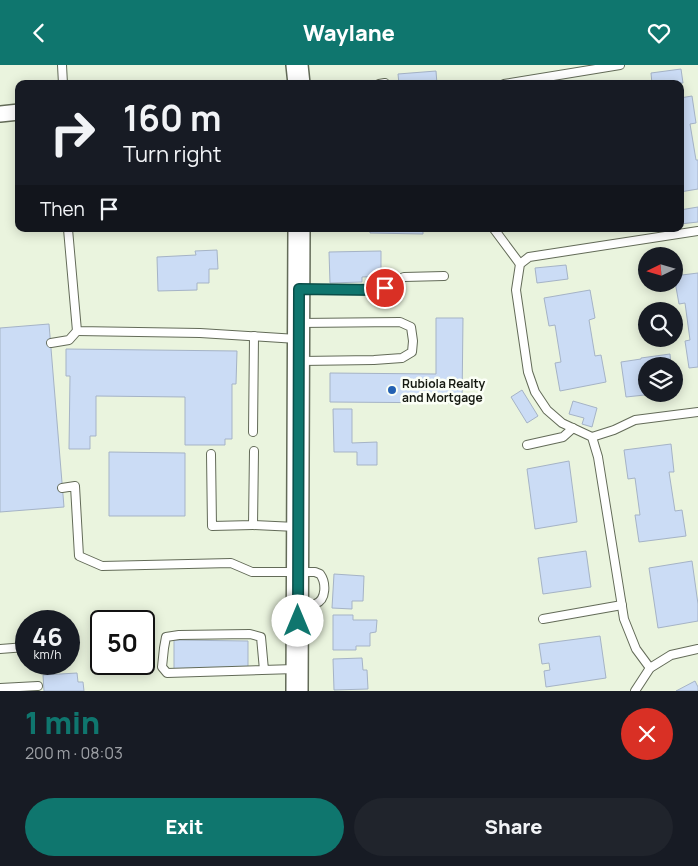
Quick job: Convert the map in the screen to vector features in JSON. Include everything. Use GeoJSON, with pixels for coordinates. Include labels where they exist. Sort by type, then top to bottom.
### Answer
{"type":"FeatureCollection","features":[{"type":"Feature","properties":{"kind":"main road"},"geometry":{"type":"LineString","coordinates":[[297,65],[299,80]]}},
{"type":"Feature","properties":{"kind":"main road"},"geometry":{"type":"LineString","coordinates":[[297,691],[299,232]]}},
{"type":"Feature","properties":{"kind":"street"},"geometry":{"type":"LineString","coordinates":[[0,114],[15,112]]}},
{"type":"Feature","properties":{"kind":"lane"},"geometry":{"type":"LineString","coordinates":[[62,65],[63,80]]}},
{"type":"Feature","properties":{"kind":"lane"},"geometry":{"type":"LineString","coordinates":[[528,80],[620,65]]}},
{"type":"Feature","properties":{"kind":"lane"},"geometry":{"type":"LineString","coordinates":[[698,231],[529,257],[520,264],[516,290],[528,372],[535,392],[547,410],[562,423],[592,437],[614,430],[635,420],[698,412]]}},
{"type":"Feature","properties":{"kind":"lane"},"geometry":{"type":"LineString","coordinates":[[68,232],[77,331]]}},
{"type":"Feature","properties":{"kind":"lane"},"geometry":{"type":"LineString","coordinates":[[496,232],[520,264]]}},
{"type":"Feature","properties":{"kind":"lane"},"geometry":{"type":"LineString","coordinates":[[299,289],[373,290],[385,288],[404,277],[444,277]]}},
{"type":"Feature","properties":{"kind":"lane"},"geometry":{"type":"LineString","coordinates":[[51,343],[68,339],[77,331],[254,336],[400,322],[411,327],[414,341],[412,353],[402,358],[298,361]]}},
{"type":"Feature","properties":{"kind":"lane"},"geometry":{"type":"LineString","coordinates":[[253,431],[254,336]]}},
{"type":"Feature","properties":{"kind":"lane"},"geometry":{"type":"LineString","coordinates":[[527,445],[562,437],[573,428]]}},
{"type":"Feature","properties":{"kind":"lane"},"geometry":{"type":"LineString","coordinates":[[592,437],[598,457],[624,619],[636,649],[650,669]]}},
{"type":"Feature","properties":{"kind":"lane"},"geometry":{"type":"LineString","coordinates":[[253,525],[254,451]]}},
{"type":"Feature","properties":{"kind":"lane"},"geometry":{"type":"LineString","coordinates":[[210,453],[212,526],[298,527]]}},
{"type":"Feature","properties":{"kind":"lane"},"geometry":{"type":"LineString","coordinates":[[62,487],[75,486],[79,556],[102,566],[231,563],[252,572],[298,572]]}},
{"type":"Feature","properties":{"kind":"lane"},"geometry":{"type":"LineString","coordinates":[[543,619],[622,605]]}},
{"type":"Feature","properties":{"kind":"lane"},"geometry":{"type":"LineString","coordinates":[[264,670],[261,637],[250,634],[179,635],[166,637],[162,667],[167,673],[298,669]]}},
{"type":"Feature","properties":{"kind":"lane"},"geometry":{"type":"LineString","coordinates":[[0,649],[15,648]]}},
{"type":"Feature","properties":{"kind":"lane"},"geometry":{"type":"LineString","coordinates":[[635,691],[650,669],[671,655],[698,649]]}},
{"type":"Feature","properties":{"kind":"lane"},"geometry":{"type":"LineString","coordinates":[[0,688],[38,686]]}},
{"type":"Feature","properties":{"kind":"building"},"geometry":{"type":"Polygon","coordinates":[[[681,69],[683,80],[652,80],[651,73],[681,69]]]}},
{"type":"Feature","properties":{"kind":"building"},"geometry":{"type":"Polygon","coordinates":[[[436,71],[437,80],[399,80],[398,74],[436,71]]]}},
{"type":"Feature","properties":{"kind":"building"},"geometry":{"type":"Polygon","coordinates":[[[692,96],[696,123],[690,124],[696,160],[698,160],[698,189],[684,191],[684,97],[692,96]]]}},
{"type":"Feature","properties":{"kind":"building"},"geometry":{"type":"Polygon","coordinates":[[[698,207],[698,222],[684,224],[684,209],[698,207]]]}},
{"type":"Feature","properties":{"kind":"building"},"geometry":{"type":"Polygon","coordinates":[[[423,232],[423,234],[370,233],[423,232]]]}},
{"type":"Feature","properties":{"kind":"building"},"geometry":{"type":"Polygon","coordinates":[[[217,250],[218,269],[209,269],[209,283],[197,283],[197,290],[158,291],[157,257],[196,255],[195,251],[217,250]]]}},
{"type":"Feature","properties":{"kind":"building"},"geometry":{"type":"Polygon","coordinates":[[[381,251],[381,276],[362,277],[362,282],[330,283],[329,252],[381,251]]]}},
{"type":"Feature","properties":{"kind":"building"},"geometry":{"type":"Polygon","coordinates":[[[566,265],[568,279],[537,283],[535,268],[566,265]]]}},
{"type":"Feature","properties":{"kind":"building"},"geometry":{"type":"Polygon","coordinates":[[[698,273],[698,367],[689,368],[685,341],[690,340],[685,303],[679,302],[677,293],[683,292],[683,275],[698,273]]]}},
{"type":"Feature","properties":{"kind":"building"},"geometry":{"type":"Polygon","coordinates":[[[590,290],[595,318],[589,320],[595,356],[601,355],[606,382],[560,391],[555,363],[561,362],[555,325],[549,326],[544,298],[590,290]]]}},
{"type":"Feature","properties":{"kind":"building"},"geometry":{"type":"Polygon","coordinates":[[[436,318],[463,318],[462,403],[330,402],[330,373],[436,374],[436,318]]]}},
{"type":"Feature","properties":{"kind":"building"},"geometry":{"type":"Polygon","coordinates":[[[49,324],[64,507],[0,512],[0,328],[49,324]]]}},
{"type":"Feature","properties":{"kind":"building"},"geometry":{"type":"Polygon","coordinates":[[[66,349],[237,351],[236,384],[232,384],[232,439],[225,439],[225,445],[185,445],[185,397],[96,396],[96,436],[90,436],[90,449],[69,449],[70,376],[66,376],[66,349]]]}},
{"type":"Feature","properties":{"kind":"building"},"geometry":{"type":"Polygon","coordinates":[[[670,354],[670,357],[648,357],[670,354]]]}},
{"type":"Feature","properties":{"kind":"building"},"geometry":{"type":"Polygon","coordinates":[[[638,359],[638,396],[626,397],[621,362],[638,359]]]}},
{"type":"Feature","properties":{"kind":"building"},"geometry":{"type":"Polygon","coordinates":[[[522,390],[538,416],[527,423],[511,397],[522,390]]]}},
{"type":"Feature","properties":{"kind":"building"},"geometry":{"type":"Polygon","coordinates":[[[573,401],[597,408],[592,427],[582,424],[584,418],[569,414],[573,401]]]}},
{"type":"Feature","properties":{"kind":"building"},"geometry":{"type":"Polygon","coordinates":[[[333,409],[352,409],[352,443],[377,442],[377,465],[357,465],[357,452],[334,452],[333,409]]]}},
{"type":"Feature","properties":{"kind":"building"},"geometry":{"type":"Polygon","coordinates":[[[671,444],[674,472],[669,472],[675,511],[682,510],[686,536],[639,542],[635,515],[640,515],[635,478],[628,479],[624,450],[671,444]]]}},
{"type":"Feature","properties":{"kind":"building"},"geometry":{"type":"Polygon","coordinates":[[[109,452],[185,453],[185,516],[109,516],[109,452]]]}},
{"type":"Feature","properties":{"kind":"building"},"geometry":{"type":"Polygon","coordinates":[[[569,461],[577,522],[535,529],[527,469],[569,461]]]}},
{"type":"Feature","properties":{"kind":"building"},"geometry":{"type":"Polygon","coordinates":[[[586,551],[591,587],[543,594],[538,558],[586,551]]]}},
{"type":"Feature","properties":{"kind":"building"},"geometry":{"type":"Polygon","coordinates":[[[692,561],[698,604],[698,621],[658,628],[649,568],[692,561]]]}},
{"type":"Feature","properties":{"kind":"building"},"geometry":{"type":"Polygon","coordinates":[[[334,574],[364,576],[363,601],[352,601],[352,609],[332,608],[334,574]]]}},
{"type":"Feature","properties":{"kind":"building"},"geometry":{"type":"Polygon","coordinates":[[[333,615],[353,615],[353,620],[377,620],[376,632],[370,633],[370,646],[356,646],[356,650],[333,650],[333,615]]]}},
{"type":"Feature","properties":{"kind":"building"},"geometry":{"type":"Polygon","coordinates":[[[600,636],[606,678],[546,687],[544,671],[550,670],[549,663],[542,664],[539,644],[600,636]]]}},
{"type":"Feature","properties":{"kind":"building"},"geometry":{"type":"Polygon","coordinates":[[[174,640],[248,641],[248,669],[174,669],[174,640]]]}},
{"type":"Feature","properties":{"kind":"building"},"geometry":{"type":"Polygon","coordinates":[[[362,658],[363,670],[367,670],[368,689],[334,690],[333,659],[362,658]]]}},
{"type":"Feature","properties":{"kind":"building"},"geometry":{"type":"Polygon","coordinates":[[[43,675],[77,675],[78,682],[83,682],[84,691],[44,691],[43,675]]]}},
{"type":"Feature","properties":{"kind":"building"},"geometry":{"type":"Polygon","coordinates":[[[695,681],[698,691],[676,691],[695,681]]]}},
{"type":"Feature","properties":{"kind":"place","name":"Rubiola Realty and Mortgage"},"geometry":{"type":"Point","coordinates":[392,390]}},
{"type":"Feature","properties":{"kind":"route"},"geometry":{"type":"LineString","coordinates":[[298,621],[299,289],[373,290],[385,288]]}}]}
